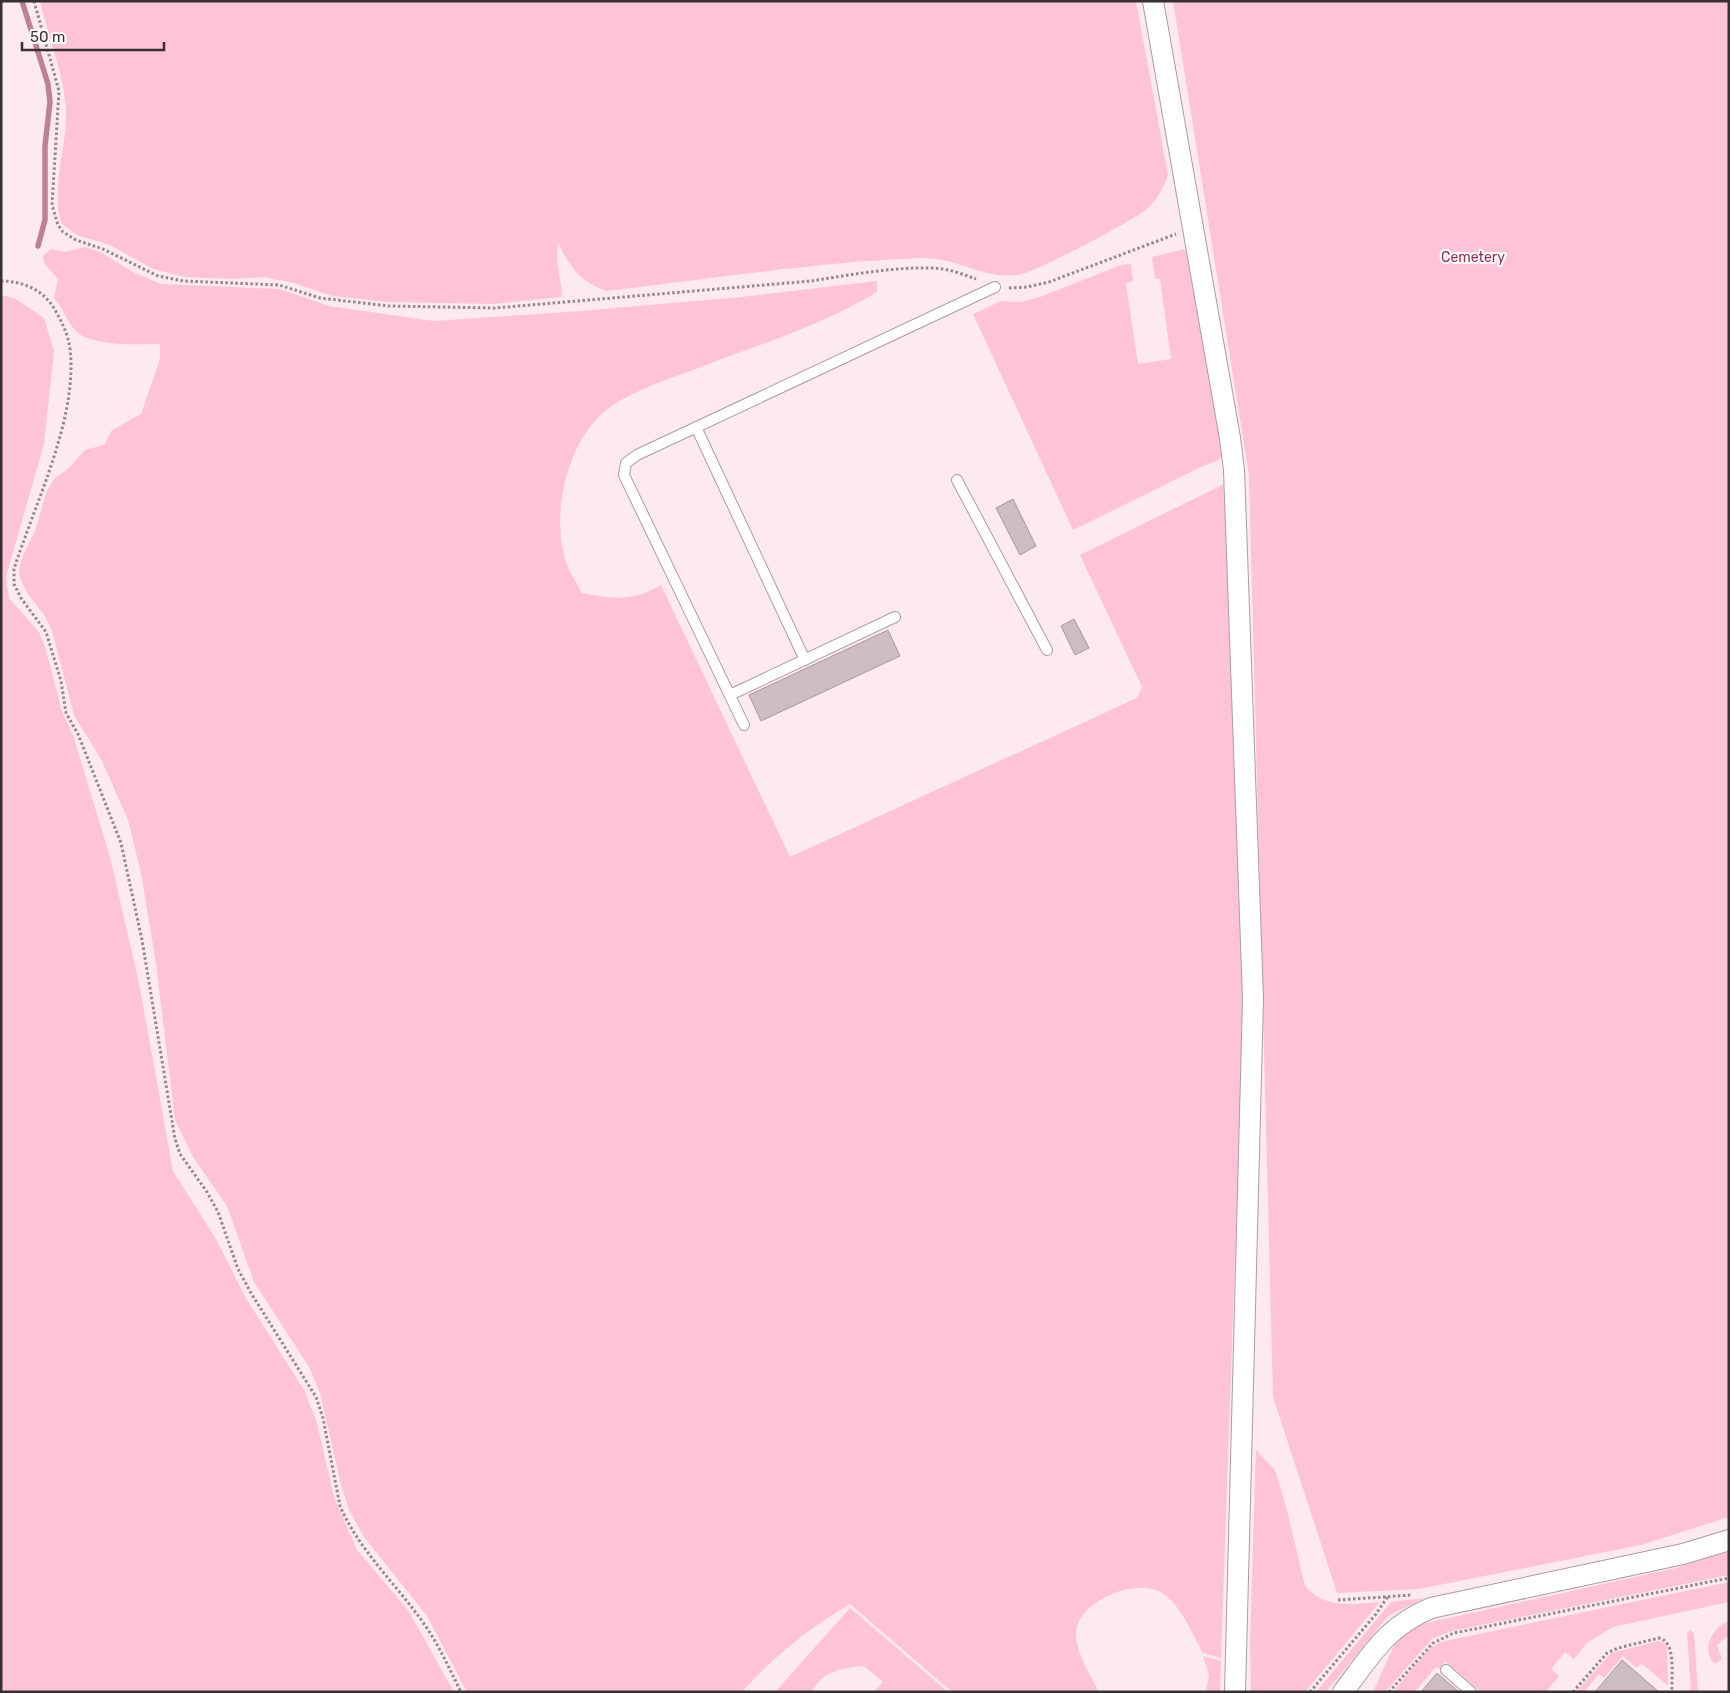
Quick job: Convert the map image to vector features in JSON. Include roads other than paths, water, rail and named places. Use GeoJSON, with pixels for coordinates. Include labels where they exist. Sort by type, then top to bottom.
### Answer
{"type":"FeatureCollection","features":[{"type":"Feature","properties":{"kind":"street"},"geometry":{"type":"LineString","coordinates":[[1153,1],[1230,438],[1234,470],[1253,1000],[1235,1692]]}},
{"type":"Feature","properties":{"kind":"street"},"geometry":{"type":"LineString","coordinates":[[1343,1692],[1396,1627],[1411,1616],[1431,1608],[1683,1554],[1729,1540]]}},
{"type":"Feature","properties":{"kind":"lane"},"geometry":{"type":"LineString","coordinates":[[744,725],[624,471],[626,463],[633,457],[995,287]]}},
{"type":"Feature","properties":{"kind":"lane"},"geometry":{"type":"LineString","coordinates":[[696,427],[806,660]]}},
{"type":"Feature","properties":{"kind":"lane"},"geometry":{"type":"LineString","coordinates":[[957,480],[1047,650]]}},
{"type":"Feature","properties":{"kind":"lane"},"geometry":{"type":"LineString","coordinates":[[730,695],[896,617]]}},
{"type":"Feature","properties":{"kind":"lane"},"geometry":{"type":"LineString","coordinates":[[1446,1670],[1471,1692]]}},
{"type":"Feature","properties":{"kind":"waterway"},"geometry":{"type":"LineString","coordinates":[[22,1],[48,84],[50,102],[45,146],[45,220],[38,246]]}},
{"type":"Feature","properties":{"kind":"park label","name":"Cemetery"},"geometry":{"type":"Point","coordinates":[1473,257]}}]}
